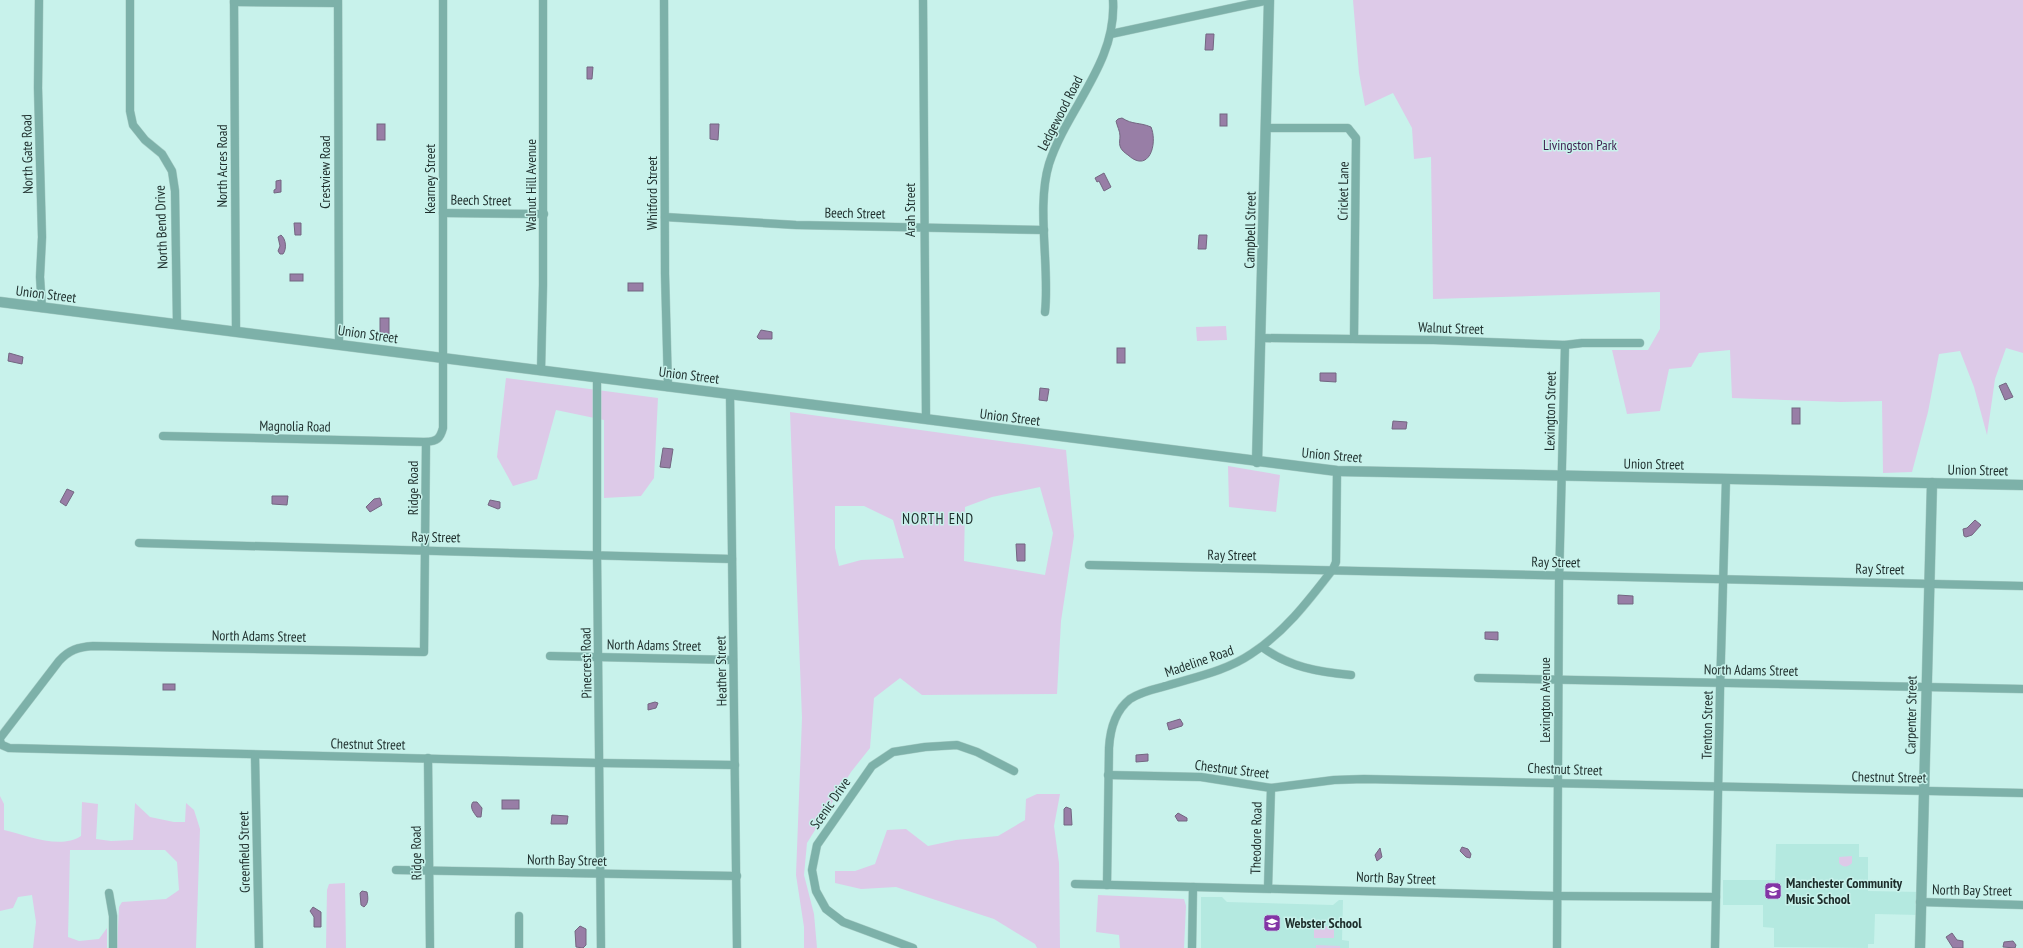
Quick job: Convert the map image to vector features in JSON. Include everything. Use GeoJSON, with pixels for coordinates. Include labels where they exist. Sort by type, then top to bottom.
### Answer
{"type":"FeatureCollection","features":[{"type":"Feature","properties":{"kind":"street","name":"North Gate Road"},"geometry":{"type":"LineString","coordinates":[[39,0],[38,88],[42,237],[40,277],[42,308]]}},
{"type":"Feature","properties":{"kind":"street","name":"North Bend Drive"},"geometry":{"type":"LineString","coordinates":[[130,0],[130,111],[133,124],[145,140],[162,154],[172,171],[175,191],[177,324]]}},
{"type":"Feature","properties":{"kind":"street","name":"Kearney Street"},"geometry":{"type":"LineString","coordinates":[[443,0],[444,358]]}},
{"type":"Feature","properties":{"kind":"street","name":"Walnut Hill Avenue"},"geometry":{"type":"LineString","coordinates":[[541,371],[544,214],[543,0]]}},
{"type":"Feature","properties":{"kind":"street","name":"Whitford Street"},"geometry":{"type":"LineString","coordinates":[[664,0],[665,217],[668,387]]}},
{"type":"Feature","properties":{"kind":"street","name":"Arah Street"},"geometry":{"type":"LineString","coordinates":[[923,0],[923,227],[926,419]]}},
{"type":"Feature","properties":{"kind":"street","name":"Ledgewood Road"},"geometry":{"type":"LineString","coordinates":[[1045,312],[1047,292],[1044,230],[1045,183],[1049,164],[1060,137],[1085,95],[1111,34],[1112,0]]}},
{"type":"Feature","properties":{"kind":"street"},"geometry":{"type":"LineString","coordinates":[[1111,34],[1269,0]]}},
{"type":"Feature","properties":{"kind":"street","name":"Campbell Street"},"geometry":{"type":"LineString","coordinates":[[1257,462],[1269,0]]}},
{"type":"Feature","properties":{"kind":"street"},"geometry":{"type":"LineString","coordinates":[[234,1],[338,2]]}},
{"type":"Feature","properties":{"kind":"street","name":"North Acres Road"},"geometry":{"type":"LineString","coordinates":[[234,1],[236,331]]}},
{"type":"Feature","properties":{"kind":"street","name":"Crestview Road"},"geometry":{"type":"LineString","coordinates":[[338,2],[339,344]]}},
{"type":"Feature","properties":{"kind":"street","name":"Cricket Lane"},"geometry":{"type":"LineString","coordinates":[[1266,128],[1348,128],[1356,138],[1354,338]]}},
{"type":"Feature","properties":{"kind":"street","name":"Beech Street"},"geometry":{"type":"LineString","coordinates":[[443,213],[544,214]]}},
{"type":"Feature","properties":{"kind":"street","name":"Beech Street"},"geometry":{"type":"LineString","coordinates":[[665,217],[796,225],[1044,230]]}},
{"type":"Feature","properties":{"kind":"street","name":"Union Street"},"geometry":{"type":"LineString","coordinates":[[0,302],[1337,471],[1562,477],[2023,485]]}},
{"type":"Feature","properties":{"kind":"street","name":"Walnut Street"},"geometry":{"type":"LineString","coordinates":[[1261,338],[1354,338],[1564,345],[1582,343],[1640,343]]}},
{"type":"Feature","properties":{"kind":"street","name":"Lexington Street"},"geometry":{"type":"LineString","coordinates":[[1562,477],[1564,345]]}},
{"type":"Feature","properties":{"kind":"street","name":"Ridge Road"},"geometry":{"type":"LineString","coordinates":[[424,652],[426,442],[436,441],[440,437],[443,428],[444,358]]}},
{"type":"Feature","properties":{"kind":"street","name":"Pinecrest Road"},"geometry":{"type":"LineString","coordinates":[[597,377],[597,554],[601,948]]}},
{"type":"Feature","properties":{"kind":"street","name":"Heather Street"},"geometry":{"type":"LineString","coordinates":[[730,394],[737,948]]}},
{"type":"Feature","properties":{"kind":"street","name":"Magnolia Road"},"geometry":{"type":"LineString","coordinates":[[162,436],[426,442]]}},
{"type":"Feature","properties":{"kind":"street","name":"Madeline Road"},"geometry":{"type":"LineString","coordinates":[[1107,884],[1108,775],[1111,731],[1116,717],[1130,700],[1146,692],[1235,664],[1276,636],[1298,613],[1333,569],[1336,556],[1337,471]]}},
{"type":"Feature","properties":{"kind":"street","name":"Lexington Avenue"},"geometry":{"type":"LineString","coordinates":[[1557,948],[1559,575],[1562,477]]}},
{"type":"Feature","properties":{"kind":"street","name":"Trenton Street"},"geometry":{"type":"LineString","coordinates":[[1715,948],[1720,682],[1726,479]]}},
{"type":"Feature","properties":{"kind":"street","name":"Carpenter Street"},"geometry":{"type":"LineString","coordinates":[[1920,948],[1932,483]]}},
{"type":"Feature","properties":{"kind":"street","name":"Ray Street"},"geometry":{"type":"LineString","coordinates":[[139,543],[597,554],[732,559]]}},
{"type":"Feature","properties":{"kind":"street","name":"Ray Street"},"geometry":{"type":"LineString","coordinates":[[1089,565],[1333,569],[2023,586]]}},
{"type":"Feature","properties":{"kind":"street","name":"North Adams Street"},"geometry":{"type":"LineString","coordinates":[[1,741],[12,721],[66,653],[74,649],[93,646],[424,652]]}},
{"type":"Feature","properties":{"kind":"street"},"geometry":{"type":"LineString","coordinates":[[1262,647],[1280,659],[1301,667],[1327,673],[1351,675]]}},
{"type":"Feature","properties":{"kind":"street","name":"North Adams Street"},"geometry":{"type":"LineString","coordinates":[[550,656],[733,660]]}},
{"type":"Feature","properties":{"kind":"street","name":"North Adams Street"},"geometry":{"type":"LineString","coordinates":[[1478,678],[1558,678],[2023,689]]}},
{"type":"Feature","properties":{"kind":"street","name":"Chestnut Street"},"geometry":{"type":"LineString","coordinates":[[1,741],[9,748],[600,763],[735,764]]}},
{"type":"Feature","properties":{"kind":"street","name":"Scenic Drive"},"geometry":{"type":"LineString","coordinates":[[914,948],[843,922],[826,909],[816,891],[812,870],[817,845],[872,766],[893,752],[925,747],[957,745],[977,752],[1014,772]]}},
{"type":"Feature","properties":{"kind":"street","name":"Greenfield Street"},"geometry":{"type":"LineString","coordinates":[[255,755],[259,948]]}},
{"type":"Feature","properties":{"kind":"street","name":"Ridge Road"},"geometry":{"type":"LineString","coordinates":[[428,758],[430,948]]}},
{"type":"Feature","properties":{"kind":"street","name":"Chestnut Street"},"geometry":{"type":"LineString","coordinates":[[1108,775],[1201,777],[1271,788],[1334,780],[1364,779],[2023,793]]}},
{"type":"Feature","properties":{"kind":"street","name":"Theodore Road"},"geometry":{"type":"LineString","coordinates":[[1268,888],[1271,788]]}},
{"type":"Feature","properties":{"kind":"street","name":"North Bay Street"},"geometry":{"type":"LineString","coordinates":[[396,870],[737,876]]}},
{"type":"Feature","properties":{"kind":"street","name":"North Bay Street"},"geometry":{"type":"LineString","coordinates":[[1075,884],[1558,896],[1716,897]]}},
{"type":"Feature","properties":{"kind":"street"},"geometry":{"type":"LineString","coordinates":[[1192,948],[1193,887]]}},
{"type":"Feature","properties":{"kind":"street"},"geometry":{"type":"LineString","coordinates":[[109,893],[113,916],[113,948]]}},
{"type":"Feature","properties":{"kind":"street","name":"North Bay Street"},"geometry":{"type":"LineString","coordinates":[[1920,902],[2023,905]]}},
{"type":"Feature","properties":{"kind":"street"},"geometry":{"type":"LineString","coordinates":[[519,916],[519,948]]}},
{"type":"Feature","properties":{"kind":"shaded area"},"geometry":{"type":"Polygon","coordinates":[[[1206,34],[1214,34],[1213,50],[1205,50],[1206,34]]]}},
{"type":"Feature","properties":{"kind":"shaded area"},"geometry":{"type":"Polygon","coordinates":[[[587,67],[593,67],[592,79],[587,79],[587,67]]]}},
{"type":"Feature","properties":{"kind":"shaded area"},"geometry":{"type":"Polygon","coordinates":[[[1220,114],[1227,114],[1227,126],[1220,126],[1220,114]]]}},
{"type":"Feature","properties":{"kind":"shaded area"},"geometry":{"type":"Polygon","coordinates":[[[1122,118],[1129,122],[1151,127],[1153,134],[1152,148],[1146,159],[1141,161],[1135,160],[1121,149],[1120,132],[1116,121],[1122,118]]]}},
{"type":"Feature","properties":{"kind":"shaded area"},"geometry":{"type":"Polygon","coordinates":[[[377,124],[385,124],[385,140],[377,140],[377,124]]]}},
{"type":"Feature","properties":{"kind":"shaded area"},"geometry":{"type":"Polygon","coordinates":[[[710,124],[719,124],[718,140],[710,139],[710,124]]]}},
{"type":"Feature","properties":{"kind":"shaded area"},"geometry":{"type":"Polygon","coordinates":[[[1104,173],[1111,187],[1104,191],[1099,181],[1097,182],[1095,178],[1104,173]]]}},
{"type":"Feature","properties":{"kind":"shaded area"},"geometry":{"type":"Polygon","coordinates":[[[281,180],[281,192],[274,193],[274,190],[276,189],[276,181],[281,180]]]}},
{"type":"Feature","properties":{"kind":"shaded area"},"geometry":{"type":"Polygon","coordinates":[[[294,223],[301,223],[301,235],[295,235],[294,223]]]}},
{"type":"Feature","properties":{"kind":"shaded area"},"geometry":{"type":"Polygon","coordinates":[[[281,235],[285,244],[283,254],[280,254],[278,251],[280,246],[278,237],[281,235]]]}},
{"type":"Feature","properties":{"kind":"shaded area"},"geometry":{"type":"Polygon","coordinates":[[[1199,235],[1207,235],[1206,249],[1198,249],[1199,235]]]}},
{"type":"Feature","properties":{"kind":"shaded area"},"geometry":{"type":"Polygon","coordinates":[[[290,274],[303,274],[303,281],[290,281],[290,274]]]}},
{"type":"Feature","properties":{"kind":"shaded area"},"geometry":{"type":"Polygon","coordinates":[[[628,283],[643,283],[643,291],[628,291],[628,283]]]}},
{"type":"Feature","properties":{"kind":"shaded area"},"geometry":{"type":"Polygon","coordinates":[[[380,318],[389,318],[389,335],[380,335],[380,318]]]}},
{"type":"Feature","properties":{"kind":"shaded area"},"geometry":{"type":"Polygon","coordinates":[[[761,330],[772,332],[772,339],[759,339],[757,337],[761,330]]]}},
{"type":"Feature","properties":{"kind":"shaded area"},"geometry":{"type":"Polygon","coordinates":[[[1117,348],[1125,348],[1125,363],[1117,363],[1117,348]]]}},
{"type":"Feature","properties":{"kind":"shaded area"},"geometry":{"type":"Polygon","coordinates":[[[9,353],[23,357],[22,364],[8,361],[9,353]]]}},
{"type":"Feature","properties":{"kind":"shaded area"},"geometry":{"type":"Polygon","coordinates":[[[1320,373],[1336,373],[1336,382],[1320,381],[1320,373]]]}},
{"type":"Feature","properties":{"kind":"shaded area"},"geometry":{"type":"Polygon","coordinates":[[[2006,383],[2013,397],[2005,400],[1999,386],[2006,383]]]}},
{"type":"Feature","properties":{"kind":"shaded area"},"geometry":{"type":"Polygon","coordinates":[[[1040,388],[1049,389],[1047,401],[1039,400],[1040,388]]]}},
{"type":"Feature","properties":{"kind":"shaded area"},"geometry":{"type":"Polygon","coordinates":[[[1792,408],[1800,408],[1800,424],[1792,424],[1792,408]]]}},
{"type":"Feature","properties":{"kind":"shaded area"},"geometry":{"type":"Polygon","coordinates":[[[1393,421],[1407,422],[1406,429],[1392,429],[1393,421]]]}},
{"type":"Feature","properties":{"kind":"shaded area"},"geometry":{"type":"Polygon","coordinates":[[[663,448],[673,449],[670,468],[660,467],[663,448]]]}},
{"type":"Feature","properties":{"kind":"shaded area"},"geometry":{"type":"Polygon","coordinates":[[[67,489],[74,492],[66,506],[60,502],[67,489]]]}},
{"type":"Feature","properties":{"kind":"shaded area"},"geometry":{"type":"Polygon","coordinates":[[[272,496],[288,496],[287,505],[272,504],[272,496]]]}},
{"type":"Feature","properties":{"kind":"shaded area"},"geometry":{"type":"Polygon","coordinates":[[[380,498],[382,505],[370,512],[366,507],[374,499],[380,498]]]}},
{"type":"Feature","properties":{"kind":"shaded area"},"geometry":{"type":"Polygon","coordinates":[[[490,500],[500,502],[500,508],[498,509],[488,505],[490,500]]]}},
{"type":"Feature","properties":{"kind":"shaded area"},"geometry":{"type":"Polygon","coordinates":[[[1975,520],[1981,525],[1972,535],[1966,537],[1964,536],[1963,529],[1967,528],[1975,520]]]}},
{"type":"Feature","properties":{"kind":"shaded area"},"geometry":{"type":"Polygon","coordinates":[[[1016,544],[1025,544],[1025,561],[1017,561],[1016,544]]]}},
{"type":"Feature","properties":{"kind":"shaded area"},"geometry":{"type":"Polygon","coordinates":[[[1618,595],[1633,596],[1633,604],[1618,604],[1618,595]]]}},
{"type":"Feature","properties":{"kind":"shaded area"},"geometry":{"type":"Polygon","coordinates":[[[1485,632],[1498,632],[1498,640],[1485,639],[1485,632]]]}},
{"type":"Feature","properties":{"kind":"shaded area"},"geometry":{"type":"Polygon","coordinates":[[[163,684],[175,684],[175,690],[163,690],[163,684]]]}},
{"type":"Feature","properties":{"kind":"shaded area"},"geometry":{"type":"Polygon","coordinates":[[[655,702],[658,703],[656,708],[648,710],[648,704],[655,702]]]}},
{"type":"Feature","properties":{"kind":"shaded area"},"geometry":{"type":"Polygon","coordinates":[[[1180,719],[1183,724],[1182,726],[1169,730],[1167,723],[1180,719]]]}},
{"type":"Feature","properties":{"kind":"shaded area"},"geometry":{"type":"Polygon","coordinates":[[[1148,754],[1148,761],[1136,762],[1136,755],[1148,754]]]}},
{"type":"Feature","properties":{"kind":"shaded area"},"geometry":{"type":"Polygon","coordinates":[[[502,800],[519,800],[519,809],[502,809],[502,800]]]}},
{"type":"Feature","properties":{"kind":"shaded area"},"geometry":{"type":"Polygon","coordinates":[[[473,802],[477,802],[482,808],[481,817],[477,817],[473,812],[473,802]]]}},
{"type":"Feature","properties":{"kind":"shaded area"},"geometry":{"type":"Polygon","coordinates":[[[1066,807],[1071,809],[1072,825],[1064,825],[1064,809],[1066,807]]]}},
{"type":"Feature","properties":{"kind":"shaded area"},"geometry":{"type":"Polygon","coordinates":[[[1178,813],[1187,818],[1187,821],[1178,821],[1175,816],[1178,813]]]}},
{"type":"Feature","properties":{"kind":"shaded area"},"geometry":{"type":"Polygon","coordinates":[[[552,815],[568,816],[567,824],[551,824],[552,815]]]}},
{"type":"Feature","properties":{"kind":"shaded area"},"geometry":{"type":"Polygon","coordinates":[[[1776,844],[1859,844],[1859,857],[1868,857],[1868,891],[1921,892],[1920,915],[1875,914],[1874,944],[1868,944],[1868,948],[1774,947],[1774,928],[1763,927],[1763,905],[1723,905],[1723,880],[1775,880],[1776,844]]]}},
{"type":"Feature","properties":{"kind":"shaded area"},"geometry":{"type":"Polygon","coordinates":[[[1462,847],[1468,849],[1471,854],[1470,858],[1466,857],[1460,851],[1462,847]]]}},
{"type":"Feature","properties":{"kind":"shaded area"},"geometry":{"type":"Polygon","coordinates":[[[1380,848],[1382,857],[1377,861],[1375,855],[1380,848]]]}},
{"type":"Feature","properties":{"kind":"shaded area"},"geometry":{"type":"Polygon","coordinates":[[[362,891],[367,892],[368,896],[364,907],[361,905],[360,893],[362,891]]]}},
{"type":"Feature","properties":{"kind":"shaded area","name":"Webster School"},"geometry":{"type":"Polygon","coordinates":[[[1201,897],[1222,897],[1227,902],[1333,905],[1339,900],[1343,900],[1342,940],[1349,941],[1349,948],[1201,948],[1201,897]]]}},
{"type":"Feature","properties":{"kind":"shaded area"},"geometry":{"type":"Polygon","coordinates":[[[313,907],[321,912],[321,927],[314,927],[314,917],[310,911],[313,907]]]}},
{"type":"Feature","properties":{"kind":"shaded area"},"geometry":{"type":"Polygon","coordinates":[[[580,926],[586,929],[586,945],[583,948],[576,947],[575,931],[580,926]]]}},
{"type":"Feature","properties":{"kind":"shaded area"},"geometry":{"type":"Polygon","coordinates":[[[1952,933],[1957,940],[1963,941],[1963,948],[1953,948],[1946,937],[1952,933]]]}},
{"type":"Feature","properties":{"kind":"shaded area"},"geometry":{"type":"Polygon","coordinates":[[[2013,941],[2016,945],[2015,948],[2003,947],[2004,942],[2013,941]]]}},
{"type":"Feature","properties":{"kind":"green space","name":"Livingston Park"},"geometry":{"type":"Polygon","coordinates":[[[1353,0],[2023,0],[2023,353],[2006,348],[1995,379],[1987,435],[1974,387],[1960,351],[1939,354],[1928,412],[1912,472],[1883,473],[1882,401],[1841,402],[1732,398],[1730,350],[1699,353],[1691,367],[1669,369],[1660,411],[1627,414],[1612,350],[1648,350],[1660,329],[1660,292],[1433,299],[1431,157],[1414,159],[1412,128],[1393,93],[1365,106],[1359,73],[1353,0]]]}},
{"type":"Feature","properties":{"kind":"green space"},"geometry":{"type":"Polygon","coordinates":[[[1226,326],[1227,340],[1197,341],[1196,327],[1226,326]]]}},
{"type":"Feature","properties":{"kind":"green space"},"geometry":{"type":"Polygon","coordinates":[[[506,378],[658,398],[654,478],[641,496],[604,498],[604,420],[556,410],[537,479],[513,486],[497,457],[506,378]]]}},
{"type":"Feature","properties":{"kind":"green space"},"geometry":{"type":"Polygon","coordinates":[[[790,412],[1066,450],[1074,536],[1061,621],[1057,694],[922,695],[900,678],[874,698],[870,748],[851,772],[807,843],[804,875],[814,914],[817,948],[804,948],[804,927],[796,875],[802,718],[790,412]],[[1040,487],[992,497],[965,507],[964,561],[1045,575],[1053,533],[1040,487]],[[835,506],[835,548],[839,566],[861,560],[904,558],[893,520],[864,506],[835,506]]]}},
{"type":"Feature","properties":{"kind":"green space"},"geometry":{"type":"Polygon","coordinates":[[[1228,466],[1280,475],[1276,512],[1229,507],[1228,466]]]}},
{"type":"Feature","properties":{"kind":"green space"},"geometry":{"type":"Polygon","coordinates":[[[1037,794],[1060,794],[1054,826],[1059,863],[1060,948],[1037,948],[1035,944],[994,919],[896,887],[861,889],[835,883],[835,871],[855,871],[875,864],[887,830],[906,829],[928,846],[956,840],[998,836],[1025,820],[1026,799],[1037,794]]]}},
{"type":"Feature","properties":{"kind":"green space"},"geometry":{"type":"Polygon","coordinates":[[[0,796],[4,804],[4,830],[53,842],[73,840],[81,836],[82,802],[98,804],[96,839],[111,841],[133,840],[135,803],[150,817],[174,822],[185,822],[186,803],[194,810],[200,829],[196,948],[117,948],[119,907],[122,902],[166,899],[179,890],[177,862],[165,850],[70,850],[68,937],[79,941],[99,939],[107,928],[107,948],[33,948],[36,922],[32,895],[18,897],[13,908],[0,911],[0,796]]]}},
{"type":"Feature","properties":{"kind":"green space"},"geometry":{"type":"Polygon","coordinates":[[[1852,856],[1852,863],[1849,865],[1844,866],[1839,863],[1839,857],[1852,856]]]}},
{"type":"Feature","properties":{"kind":"green space"},"geometry":{"type":"Polygon","coordinates":[[[345,883],[346,948],[326,948],[327,890],[329,884],[345,883]]]}},
{"type":"Feature","properties":{"kind":"green space"},"geometry":{"type":"Polygon","coordinates":[[[1098,895],[1184,899],[1186,906],[1184,948],[1120,948],[1119,935],[1096,932],[1098,895]]]}},
{"type":"Feature","properties":{"kind":"green space"},"geometry":{"type":"Polygon","coordinates":[[[1334,926],[1334,938],[1314,938],[1314,927],[1334,926]]]}},
{"type":"Feature","properties":{"kind":"green space"},"geometry":{"type":"Polygon","coordinates":[[[1316,945],[1340,946],[1340,948],[1316,948],[1316,945]]]}},
{"type":"Feature","properties":{"kind":"place","name":"Manchester Community Music School"},"geometry":{"type":"Point","coordinates":[1773,891]}},
{"type":"Feature","properties":{"kind":"place","name":"Webster School"},"geometry":{"type":"Point","coordinates":[1272,923]}},
{"type":"Feature","properties":{"kind":"district","name":"NORTH END"},"geometry":{"type":"Point","coordinates":[938,519]}}]}
